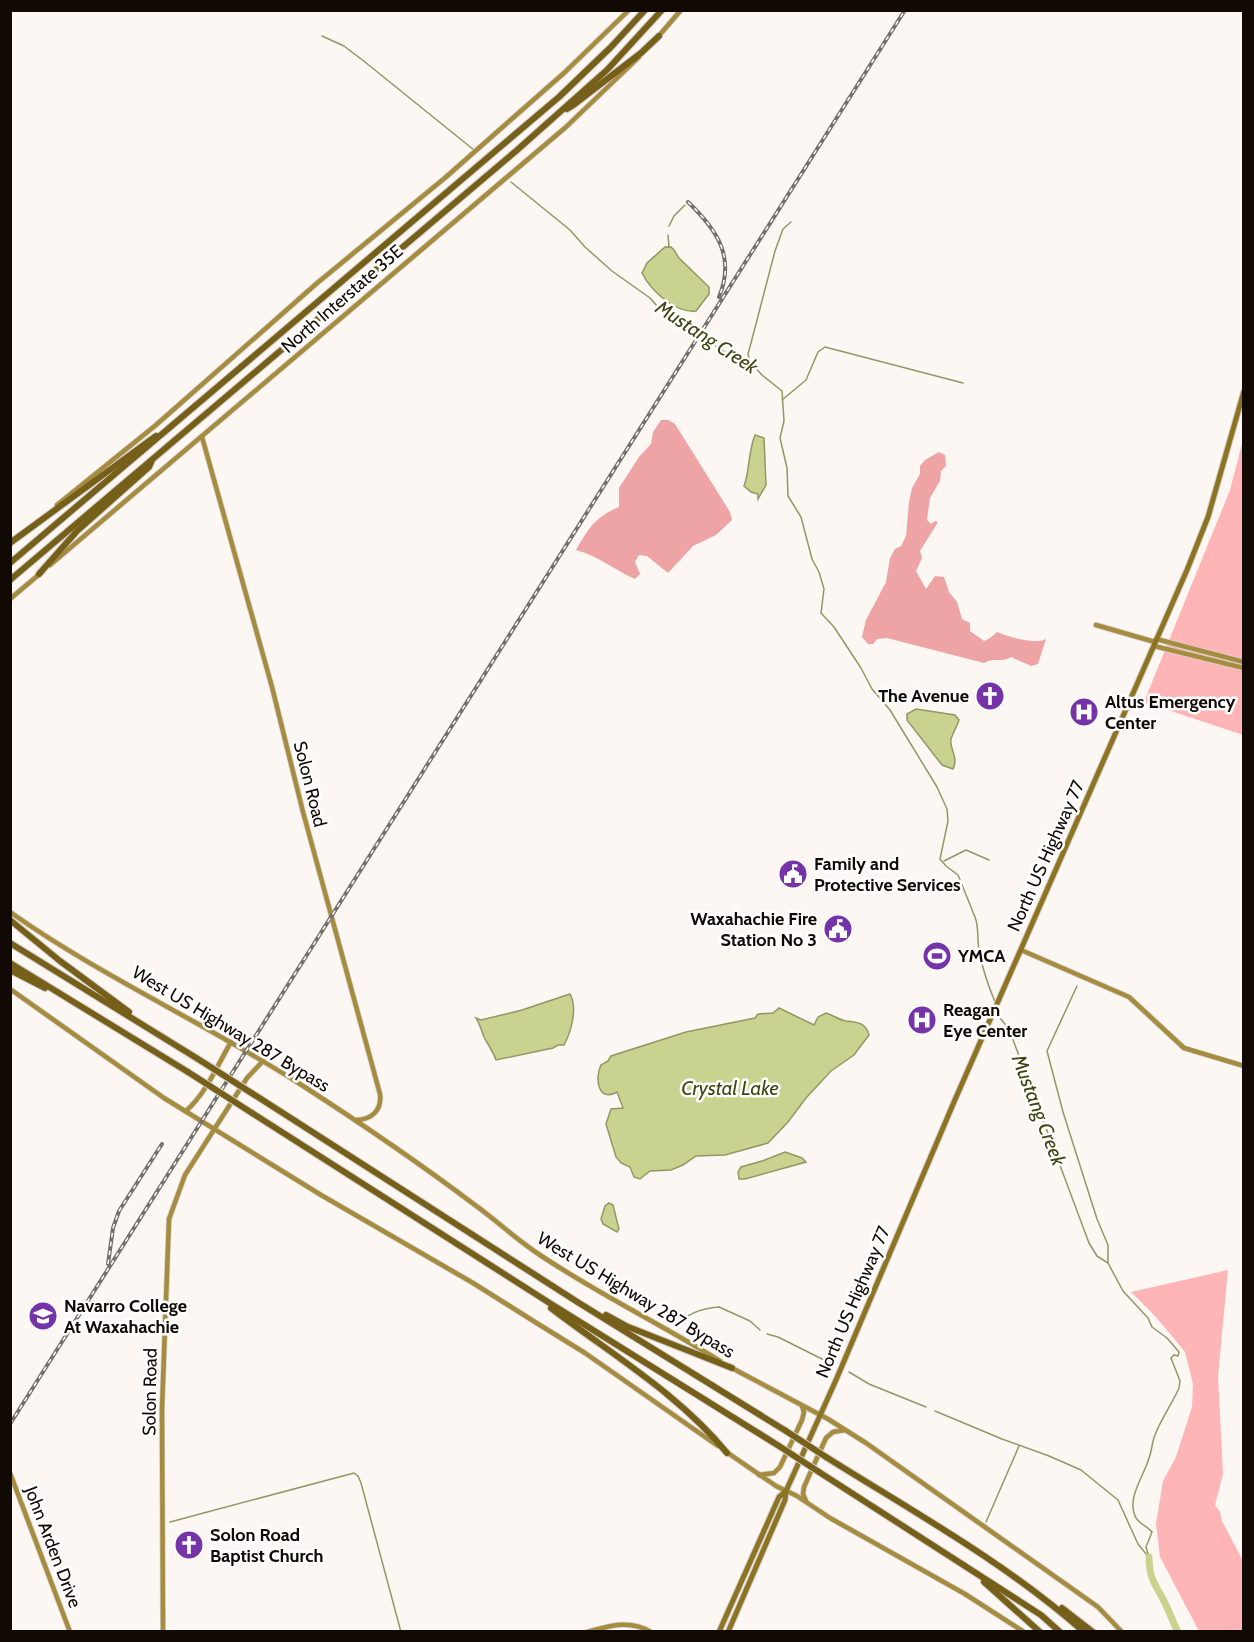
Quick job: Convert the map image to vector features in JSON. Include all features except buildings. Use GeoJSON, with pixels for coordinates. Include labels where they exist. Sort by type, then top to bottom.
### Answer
{"type":"FeatureCollection","features":[{"type":"Feature","properties":{"kind":"highway"},"geometry":{"type":"LineString","coordinates":[[598,60],[640,10]]}},
{"type":"Feature","properties":{"kind":"highway"},"geometry":{"type":"LineString","coordinates":[[10,563],[550,104],[598,60],[645,10]]}},
{"type":"Feature","properties":{"kind":"highway"},"geometry":{"type":"LineString","coordinates":[[10,580],[516,151],[607,70],[662,10]]}},
{"type":"Feature","properties":{"kind":"highway"},"geometry":{"type":"LineString","coordinates":[[560,111],[584,98],[659,36]]}},
{"type":"Feature","properties":{"kind":"highway"},"geometry":{"type":"LineString","coordinates":[[10,542],[197,405]]}},
{"type":"Feature","properties":{"kind":"highway"},"geometry":{"type":"LineString","coordinates":[[39,574],[77,531],[149,467],[155,456]]}},
{"type":"Feature","properties":{"kind":"highway"},"geometry":{"type":"LineString","coordinates":[[10,920],[130,1013],[137,1021]]}},
{"type":"Feature","properties":{"kind":"highway"},"geometry":{"type":"LineString","coordinates":[[10,943],[198,1059],[1004,1570],[1048,1601],[1084,1632]]}},
{"type":"Feature","properties":{"kind":"highway"},"geometry":{"type":"LineString","coordinates":[[10,963],[188,1072],[548,1302],[779,1446],[1041,1615],[1060,1632]]}},
{"type":"Feature","properties":{"kind":"highway"},"geometry":{"type":"LineString","coordinates":[[10,970],[94,1014]]}},
{"type":"Feature","properties":{"kind":"highway"},"geometry":{"type":"LineString","coordinates":[[573,1298],[626,1326],[732,1368]]}},
{"type":"Feature","properties":{"kind":"highway"},"geometry":{"type":"LineString","coordinates":[[548,1302],[551,1308],[680,1405],[728,1453]]}},
{"type":"Feature","properties":{"kind":"highway"},"geometry":{"type":"LineString","coordinates":[[968,1568],[1040,1632]]}},
{"type":"Feature","properties":{"kind":"highway"},"geometry":{"type":"LineString","coordinates":[[1048,1601],[1059,1606],[1093,1632]]}},
{"type":"Feature","properties":{"kind":"main road","name":"North Interstate 35E"},"geometry":{"type":"LineString","coordinates":[[10,542],[156,425],[316,284],[446,177],[564,73],[628,10]]}},
{"type":"Feature","properties":{"kind":"main road","name":"North Interstate 35E"},"geometry":{"type":"LineString","coordinates":[[10,599],[566,127],[630,67],[681,10]]}},
{"type":"Feature","properties":{"kind":"main road","name":"North US Highway 77"},"geometry":{"type":"LineString","coordinates":[[728,1632],[785,1500],[786,1491],[1191,562],[1209,517],[1244,391]]}},
{"type":"Feature","properties":{"kind":"main road","name":"Solon Road"},"geometry":{"type":"LineString","coordinates":[[202,437],[272,687],[303,812],[380,1094],[380,1106],[375,1113],[366,1119],[353,1120]]}},
{"type":"Feature","properties":{"kind":"main road"},"geometry":{"type":"LineString","coordinates":[[1096,625],[1244,668]]}},
{"type":"Feature","properties":{"kind":"main road"},"geometry":{"type":"LineString","coordinates":[[1155,642],[1244,662]]}},
{"type":"Feature","properties":{"kind":"main road","name":"West US Highway 287 Bypass"},"geometry":{"type":"LineString","coordinates":[[10,912],[83,958],[263,1061],[406,1154],[538,1254],[590,1287],[820,1415],[904,1468],[1098,1607],[1122,1632]]}},
{"type":"Feature","properties":{"kind":"main road"},"geometry":{"type":"LineString","coordinates":[[1021,950],[1129,997],[1184,1048],[1196,1054],[1244,1066]]}},
{"type":"Feature","properties":{"kind":"main road"},"geometry":{"type":"LineString","coordinates":[[10,989],[164,1098],[321,1195],[473,1283],[585,1353],[759,1475],[965,1594],[1024,1632]]}},
{"type":"Feature","properties":{"kind":"main road"},"geometry":{"type":"LineString","coordinates":[[186,1111],[193,1105],[215,1073],[231,1042]]}},
{"type":"Feature","properties":{"kind":"main road","name":"Solon Road"},"geometry":{"type":"LineString","coordinates":[[163,1632],[163,1389],[169,1218],[185,1175],[248,1078],[263,1061]]}},
{"type":"Feature","properties":{"kind":"main road"},"geometry":{"type":"LineString","coordinates":[[759,1475],[774,1473],[780,1467],[802,1420],[804,1412],[802,1406]]}},
{"type":"Feature","properties":{"kind":"main road"},"geometry":{"type":"LineString","coordinates":[[808,1503],[803,1490],[826,1437],[833,1432],[845,1430]]}},
{"type":"Feature","properties":{"kind":"main road","name":"John Arden Drive"},"geometry":{"type":"LineString","coordinates":[[10,1473],[70,1632]]}},
{"type":"Feature","properties":{"kind":"main road","name":"North US Highway 77"},"geometry":{"type":"LineString","coordinates":[[719,1632],[779,1497],[786,1491]]}},
{"type":"Feature","properties":{"kind":"main road"},"geometry":{"type":"LineString","coordinates":[[731,1604],[738,1608]]}},
{"type":"Feature","properties":{"kind":"main road"},"geometry":{"type":"LineString","coordinates":[[587,1632],[625,1624],[634,1624],[651,1632]]}},
{"type":"Feature","properties":{"kind":"shaded area"},"geometry":{"type":"Polygon","coordinates":[[[661,420],[668,420],[675,424],[730,512],[732,520],[716,535],[693,546],[668,573],[647,556],[639,555],[635,562],[640,574],[635,579],[576,550],[593,524],[619,507],[619,488],[639,457],[651,444],[653,432],[661,420]]]}},
{"type":"Feature","properties":{"kind":"shaded area"},"geometry":{"type":"Polygon","coordinates":[[[1243,440],[1243,735],[1144,702],[1230,490],[1243,440]]]}},
{"type":"Feature","properties":{"kind":"shaded area"},"geometry":{"type":"Polygon","coordinates":[[[939,452],[945,455],[946,466],[941,471],[940,481],[930,498],[927,520],[931,524],[938,522],[920,551],[922,558],[916,571],[926,589],[935,576],[944,577],[949,592],[957,602],[962,619],[970,623],[970,631],[984,641],[997,632],[1028,641],[1046,639],[1038,664],[1031,666],[1011,657],[984,663],[887,638],[877,639],[873,644],[868,644],[862,637],[866,620],[886,582],[890,558],[895,549],[901,546],[906,536],[909,502],[912,488],[920,474],[920,466],[925,460],[939,452]]]}},
{"type":"Feature","properties":{"kind":"shaded area"},"geometry":{"type":"Polygon","coordinates":[[[1228,1270],[1218,1376],[1223,1474],[1215,1505],[1243,1561],[1243,1631],[1199,1631],[1160,1557],[1156,1524],[1163,1481],[1176,1457],[1192,1407],[1193,1384],[1185,1352],[1156,1317],[1131,1292],[1228,1270]]]}},
{"type":"Feature","properties":{"kind":"water"},"geometry":{"type":"Polygon","coordinates":[[[665,247],[671,247],[709,287],[709,294],[696,311],[688,311],[664,300],[651,287],[642,273],[647,263],[665,247]]]}},
{"type":"Feature","properties":{"kind":"water"},"geometry":{"type":"Polygon","coordinates":[[[755,435],[764,438],[766,485],[758,499],[758,494],[744,486],[755,435]]]}},
{"type":"Feature","properties":{"kind":"water"},"geometry":{"type":"Polygon","coordinates":[[[916,709],[955,715],[959,720],[951,739],[955,761],[953,769],[942,765],[907,720],[907,714],[916,709]]]}},
{"type":"Feature","properties":{"kind":"water"},"geometry":{"type":"Polygon","coordinates":[[[570,994],[573,1013],[571,1027],[564,1045],[496,1060],[476,1018],[481,1020],[522,1010],[570,994]]]}},
{"type":"Feature","properties":{"kind":"water","name":"Crystal Lake"},"geometry":{"type":"Polygon","coordinates":[[[779,1008],[814,1025],[818,1017],[826,1013],[843,1020],[860,1023],[866,1027],[869,1035],[854,1055],[831,1071],[768,1143],[725,1155],[696,1156],[671,1170],[650,1171],[640,1179],[634,1177],[630,1167],[621,1163],[616,1157],[606,1124],[611,1109],[623,1108],[617,1092],[611,1095],[602,1092],[598,1083],[601,1065],[611,1056],[686,1032],[755,1018],[758,1014],[773,1013],[779,1008]]]}},
{"type":"Feature","properties":{"kind":"water"},"geometry":{"type":"Polygon","coordinates":[[[785,1152],[802,1158],[806,1162],[739,1179],[738,1172],[741,1167],[785,1152]]]}},
{"type":"Feature","properties":{"kind":"water"},"geometry":{"type":"Polygon","coordinates":[[[609,1203],[613,1205],[619,1229],[617,1232],[603,1224],[601,1219],[605,1206],[609,1203]]]}},
{"type":"Feature","properties":{"kind":"waterway","name":"Mustang Creek"},"geometry":{"type":"LineString","coordinates":[[322,36],[344,46],[474,150]]}},
{"type":"Feature","properties":{"kind":"waterway","name":"Mustang Creek"},"geometry":{"type":"LineString","coordinates":[[511,182],[570,230],[612,271],[650,298],[658,307],[679,322],[704,334],[708,341],[723,351],[737,359],[750,362],[782,391],[784,421],[780,438],[787,468],[788,496],[801,517],[812,559],[824,589],[821,613],[834,627],[872,689],[890,710],[937,787],[947,809],[948,821],[940,859],[958,875],[975,917],[978,946],[995,1002]]}},
{"type":"Feature","properties":{"kind":"waterway"},"geometry":{"type":"LineString","coordinates":[[669,226],[674,216],[685,205]]}},
{"type":"Feature","properties":{"kind":"waterway"},"geometry":{"type":"LineString","coordinates":[[750,362],[748,354],[775,251],[783,229],[791,222]]}},
{"type":"Feature","properties":{"kind":"waterway"},"geometry":{"type":"LineString","coordinates":[[668,235],[669,247]]}},
{"type":"Feature","properties":{"kind":"waterway"},"geometry":{"type":"LineString","coordinates":[[782,400],[806,380],[818,352],[825,347],[963,383]]}},
{"type":"Feature","properties":{"kind":"waterway"},"geometry":{"type":"LineString","coordinates":[[944,861],[966,850],[989,860]]}},
{"type":"Feature","properties":{"kind":"waterway"},"geometry":{"type":"LineString","coordinates":[[1077,986],[1047,1051],[1063,1112],[1097,1219],[1108,1245],[1108,1263]]}},
{"type":"Feature","properties":{"kind":"waterway","name":"Mustang Creek"},"geometry":{"type":"LineString","coordinates":[[997,1009],[1000,1018],[1009,1029],[1089,1243],[1097,1256],[1108,1263],[1123,1291],[1148,1318],[1152,1327],[1167,1338],[1179,1352],[1178,1356],[1174,1355],[1171,1358],[1180,1381],[1179,1388],[1155,1435],[1147,1465],[1133,1501],[1135,1516],[1152,1532],[1146,1547],[1149,1557]]}},
{"type":"Feature","properties":{"kind":"waterway"},"geometry":{"type":"LineString","coordinates":[[675,1327],[695,1312],[719,1307],[750,1321],[760,1330]]}},
{"type":"Feature","properties":{"kind":"waterway"},"geometry":{"type":"LineString","coordinates":[[767,1334],[778,1337],[832,1364]]}},
{"type":"Feature","properties":{"kind":"waterway"},"geometry":{"type":"LineString","coordinates":[[849,1372],[869,1384],[926,1407]]}},
{"type":"Feature","properties":{"kind":"waterway"},"geometry":{"type":"LineString","coordinates":[[935,1411],[1081,1470],[1118,1500],[1138,1544],[1147,1555]]}},
{"type":"Feature","properties":{"kind":"waterway"},"geometry":{"type":"LineString","coordinates":[[986,1522],[1019,1446]]}},
{"type":"Feature","properties":{"kind":"waterway"},"geometry":{"type":"LineString","coordinates":[[170,1522],[354,1473],[361,1483],[401,1632]]}},
{"type":"Feature","properties":{"kind":"waterway","name":"Mustang Creek"},"geometry":{"type":"LineString","coordinates":[[1149,1557],[1152,1578],[1178,1632]]}},
{"type":"Feature","properties":{"kind":"railway"},"geometry":{"type":"LineString","coordinates":[[10,1424],[905,10]]}},
{"type":"Feature","properties":{"kind":"railway"},"geometry":{"type":"LineString","coordinates":[[688,202],[715,233],[724,256],[724,282],[719,297]]}},
{"type":"Feature","properties":{"kind":"railway"},"geometry":{"type":"LineString","coordinates":[[108,1264],[113,1228],[119,1211],[162,1144]]}},
{"type":"Feature","properties":{"kind":"place","name":"The Avenue"},"geometry":{"type":"Point","coordinates":[990,696]}},
{"type":"Feature","properties":{"kind":"place","name":"Altus Emergency Center"},"geometry":{"type":"Point","coordinates":[1084,712]}},
{"type":"Feature","properties":{"kind":"place","name":"Family and Protective Services"},"geometry":{"type":"Point","coordinates":[793,874]}},
{"type":"Feature","properties":{"kind":"place","name":"Waxahachie Fire Station No 3"},"geometry":{"type":"Point","coordinates":[838,929]}},
{"type":"Feature","properties":{"kind":"place","name":"YMCA"},"geometry":{"type":"Point","coordinates":[937,956]}},
{"type":"Feature","properties":{"kind":"place","name":"Reagan Eye Center"},"geometry":{"type":"Point","coordinates":[922,1020]}},
{"type":"Feature","properties":{"kind":"place","name":"Navarro College At Waxahachie"},"geometry":{"type":"Point","coordinates":[43,1316]}},
{"type":"Feature","properties":{"kind":"place","name":"Solon Road Baptist Church"},"geometry":{"type":"Point","coordinates":[189,1545]}}]}
